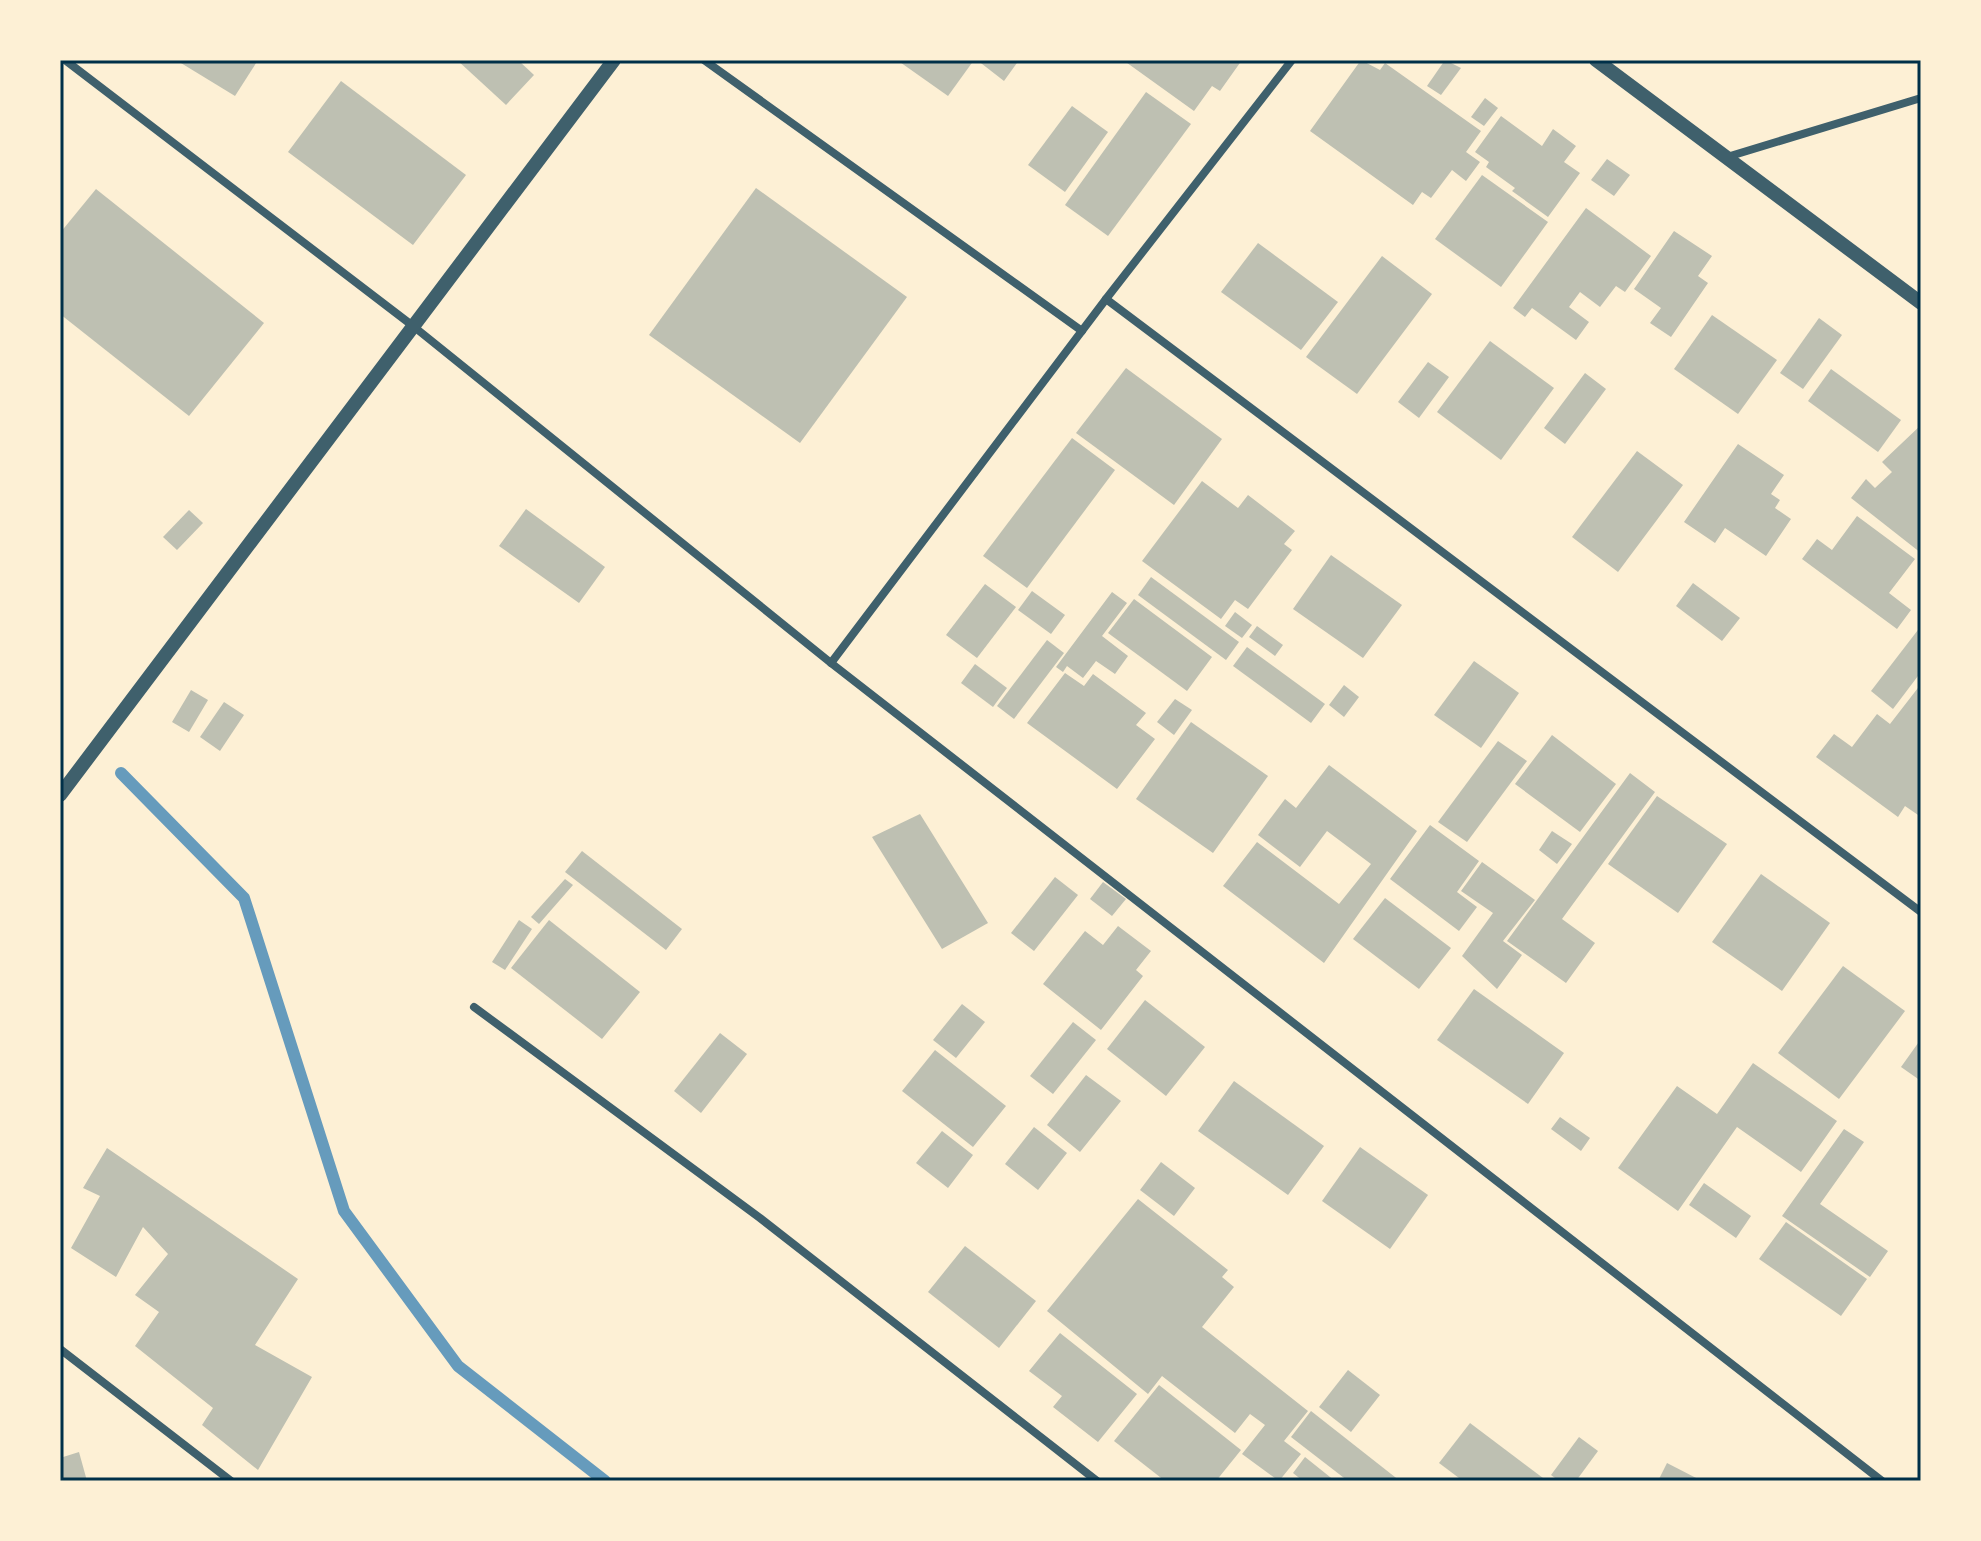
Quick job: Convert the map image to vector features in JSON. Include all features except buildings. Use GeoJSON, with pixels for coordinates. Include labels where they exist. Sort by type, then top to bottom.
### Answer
{"type":"FeatureCollection","features":[{"type":"Feature","properties":{"kind":"street"},"geometry":{"type":"LineString","coordinates":[[65,60],[413,326],[831,663],[1882,1481]]}},
{"type":"Feature","properties":{"kind":"street"},"geometry":{"type":"LineString","coordinates":[[60,795],[614,60]]}},
{"type":"Feature","properties":{"kind":"street"},"geometry":{"type":"LineString","coordinates":[[704,60],[1082,331]]}},
{"type":"Feature","properties":{"kind":"street"},"geometry":{"type":"LineString","coordinates":[[831,663],[1106,299],[1292,60]]}},
{"type":"Feature","properties":{"kind":"street"},"geometry":{"type":"LineString","coordinates":[[1596,60],[1921,303]]}},
{"type":"Feature","properties":{"kind":"street"},"geometry":{"type":"LineString","coordinates":[[1726,157],[1921,98]]}},
{"type":"Feature","properties":{"kind":"street"},"geometry":{"type":"LineString","coordinates":[[1106,299],[1921,912]]}},
{"type":"Feature","properties":{"kind":"street"},"geometry":{"type":"LineString","coordinates":[[474,1007],[760,1218],[1097,1481]]}},
{"type":"Feature","properties":{"kind":"street"},"geometry":{"type":"LineString","coordinates":[[60,1349],[231,1481]]}},
{"type":"Feature","properties":{"kind":"waterway"},"geometry":{"type":"LineString","coordinates":[[121,773],[244,898],[344,1211],[458,1366],[605,1481]]}}]}
